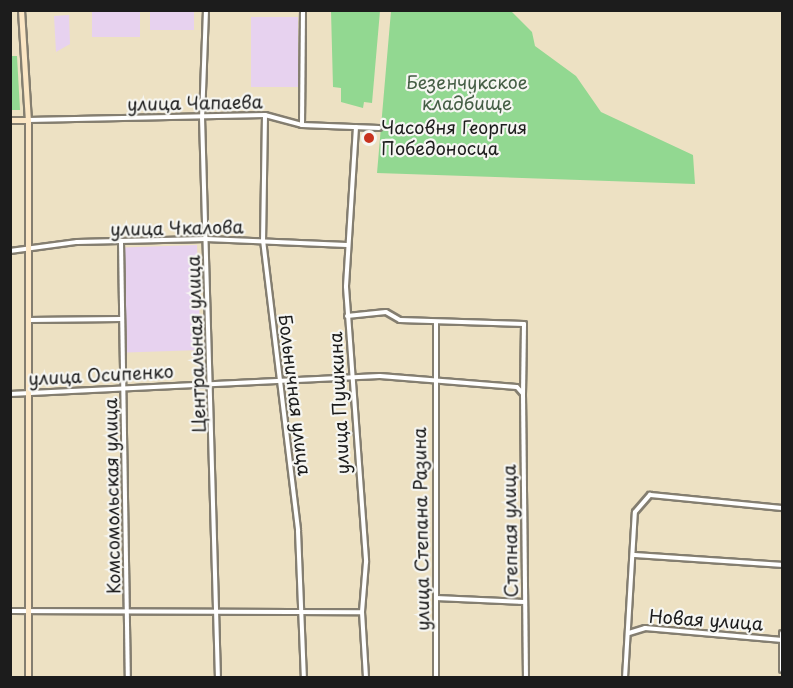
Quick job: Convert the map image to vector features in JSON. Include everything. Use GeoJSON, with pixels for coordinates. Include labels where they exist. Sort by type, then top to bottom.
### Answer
{"type":"FeatureCollection","features":[{"type":"Feature","properties":{"kind":"street"},"geometry":{"type":"LineString","coordinates":[[21,10],[28,120],[30,390],[28,678]]}},
{"type":"Feature","properties":{"kind":"street","name":"Центральная улица"},"geometry":{"type":"LineString","coordinates":[[206,10],[202,117],[214,612],[218,678]]}},
{"type":"Feature","properties":{"kind":"street"},"geometry":{"type":"LineString","coordinates":[[302,125],[303,10]]}},
{"type":"Feature","properties":{"kind":"street","name":"улица Чапаева"},"geometry":{"type":"LineString","coordinates":[[10,120],[265,115],[302,125],[379,128]]}},
{"type":"Feature","properties":{"kind":"street","name":"Больничная улица"},"geometry":{"type":"LineString","coordinates":[[265,115],[263,240],[280,379],[302,611],[304,678]]}},
{"type":"Feature","properties":{"kind":"street","name":"улица Пушкина"},"geometry":{"type":"LineString","coordinates":[[356,127],[347,245],[347,316],[366,562],[362,612],[366,678]]}},
{"type":"Feature","properties":{"kind":"street","name":"улица Чкалова"},"geometry":{"type":"LineString","coordinates":[[10,250],[28,252],[37,246],[206,239],[347,245]]}},
{"type":"Feature","properties":{"kind":"street","name":"Комсомольская улица"},"geometry":{"type":"LineString","coordinates":[[121,242],[128,678]]}},
{"type":"Feature","properties":{"kind":"street"},"geometry":{"type":"LineString","coordinates":[[347,316],[386,312],[397,320],[436,323]]}},
{"type":"Feature","properties":{"kind":"street"},"geometry":{"type":"LineString","coordinates":[[29,320],[122,319]]}},
{"type":"Feature","properties":{"kind":"street","name":"Степная улица"},"geometry":{"type":"LineString","coordinates":[[436,323],[524,324],[526,678]]}},
{"type":"Feature","properties":{"kind":"street","name":"улица Степана Разина"},"geometry":{"type":"LineString","coordinates":[[436,323],[433,380],[436,678]]}},
{"type":"Feature","properties":{"kind":"street","name":"улица Осипенко"},"geometry":{"type":"LineString","coordinates":[[10,393],[30,390],[123,388],[351,376],[517,387],[523,394]]}},
{"type":"Feature","properties":{"kind":"street"},"geometry":{"type":"LineString","coordinates":[[625,678],[633,555],[631,523],[650,495],[783,508]]}},
{"type":"Feature","properties":{"kind":"street"},"geometry":{"type":"LineString","coordinates":[[633,555],[783,566]]}},
{"type":"Feature","properties":{"kind":"street"},"geometry":{"type":"LineString","coordinates":[[436,598],[525,602]]}},
{"type":"Feature","properties":{"kind":"street"},"geometry":{"type":"LineString","coordinates":[[10,611],[127,609],[214,612],[362,612]]}},
{"type":"Feature","properties":{"kind":"street","name":"Новая улица"},"geometry":{"type":"LineString","coordinates":[[629,633],[645,628],[782,639]]}},
{"type":"Feature","properties":{"kind":"street"},"geometry":{"type":"LineString","coordinates":[[783,633],[783,670]]}},
{"type":"Feature","properties":{"kind":"shaded area"},"geometry":{"type":"Polygon","coordinates":[[[92,11],[140,11],[140,37],[92,37],[92,11]]]}},
{"type":"Feature","properties":{"kind":"shaded area"},"geometry":{"type":"Polygon","coordinates":[[[150,11],[194,11],[194,30],[150,30],[150,11]]]}},
{"type":"Feature","properties":{"kind":"shaded area"},"geometry":{"type":"Polygon","coordinates":[[[69,15],[70,44],[56,52],[54,16],[69,15]]]}},
{"type":"Feature","properties":{"kind":"shaded area"},"geometry":{"type":"Polygon","coordinates":[[[251,17],[298,17],[298,87],[251,87],[251,17]]]}},
{"type":"Feature","properties":{"kind":"shaded area"},"geometry":{"type":"Polygon","coordinates":[[[197,245],[201,350],[127,353],[123,248],[197,245]]]}},
{"type":"Feature","properties":{"kind":"green space","name":"Безенчукское кладбище"},"geometry":{"type":"Polygon","coordinates":[[[510,10],[532,32],[535,46],[576,76],[601,112],[693,155],[695,184],[377,173],[391,11],[510,10]]]}},
{"type":"Feature","properties":{"kind":"green space"},"geometry":{"type":"Polygon","coordinates":[[[331,11],[380,11],[372,103],[364,102],[363,108],[341,102],[341,88],[333,87],[331,11]]]}},
{"type":"Feature","properties":{"kind":"green space"},"geometry":{"type":"Polygon","coordinates":[[[10,56],[17,56],[20,110],[11,110],[10,56]]]}},
{"type":"Feature","properties":{"kind":"place","name":"Часовня Георгия Победоносца"},"geometry":{"type":"Point","coordinates":[369,138]}}]}
